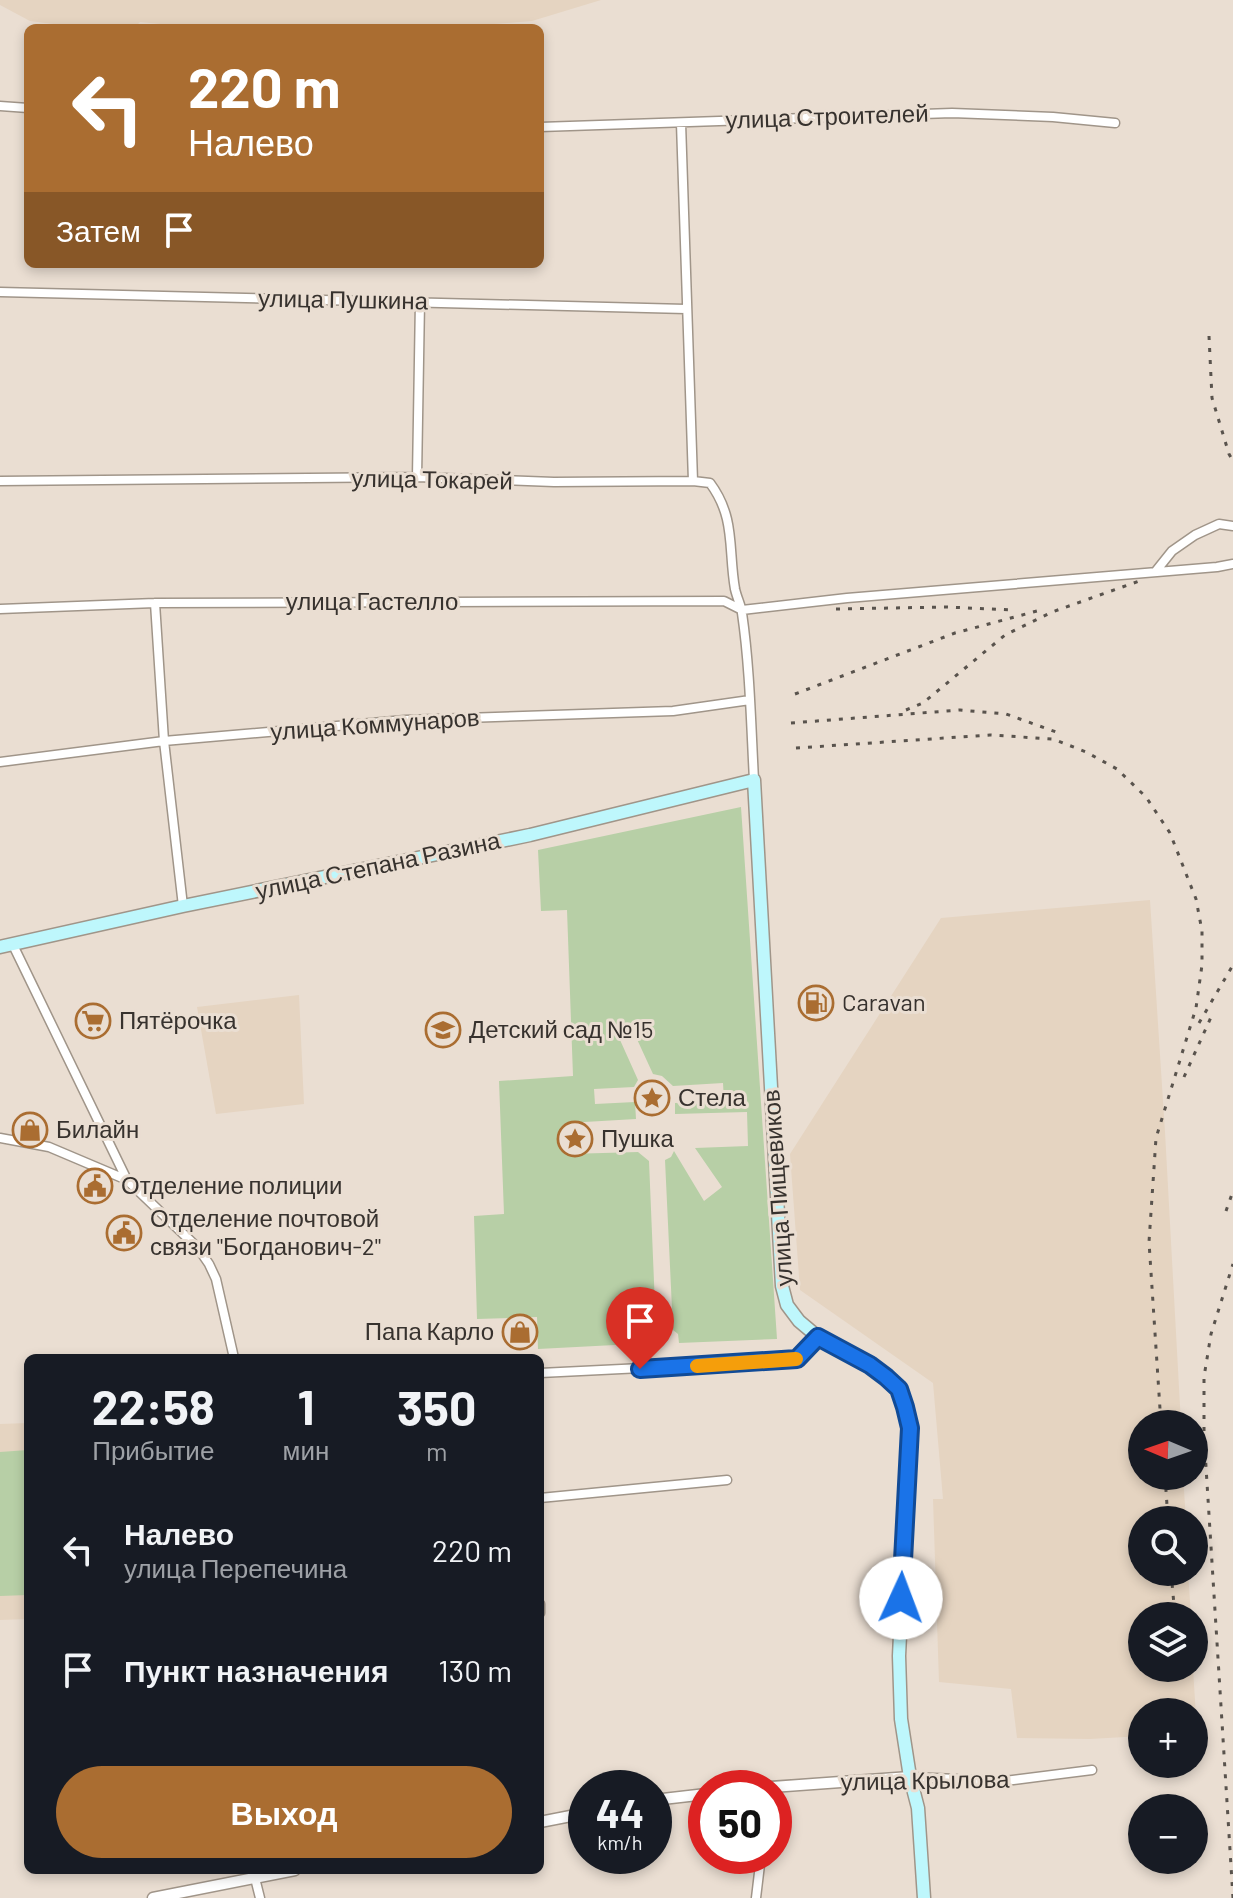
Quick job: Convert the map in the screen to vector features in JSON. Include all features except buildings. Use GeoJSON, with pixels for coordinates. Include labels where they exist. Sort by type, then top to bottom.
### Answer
{"type":"FeatureCollection","features":[{"type":"Feature","properties":{"kind":"main road","name":"улица Степана Разина"},"geometry":{"type":"LineString","coordinates":[[6,946],[183,906],[530,835],[754,780]]}},
{"type":"Feature","properties":{"kind":"main road","name":"улица Пищевиков"},"geometry":{"type":"LineString","coordinates":[[754,780],[782,1286],[787,1305],[799,1321],[818,1337],[870,1365],[899,1389],[910,1428],[899,1656],[901,1719],[918,1808],[924,1898]]}},
{"type":"Feature","properties":{"kind":"street"},"geometry":{"type":"LineString","coordinates":[[0,106],[24,108]]}},
{"type":"Feature","properties":{"kind":"street","name":"улица Строителей"},"geometry":{"type":"LineString","coordinates":[[544,127],[952,113],[1115,123]]}},
{"type":"Feature","properties":{"kind":"street"},"geometry":{"type":"LineString","coordinates":[[681,123],[693,481]]}},
{"type":"Feature","properties":{"kind":"street","name":"улица Пушкина"},"geometry":{"type":"LineString","coordinates":[[0,292],[686,309]]}},
{"type":"Feature","properties":{"kind":"street"},"geometry":{"type":"LineString","coordinates":[[417,477],[420,301]]}},
{"type":"Feature","properties":{"kind":"street","name":"улица Токарей"},"geometry":{"type":"LineString","coordinates":[[0,481],[417,477],[554,482],[693,481]]}},
{"type":"Feature","properties":{"kind":"street","name":"улица Пищевиков"},"geometry":{"type":"LineString","coordinates":[[693,481],[710,483],[728,516],[735,590],[742,610],[754,780]]}},
{"type":"Feature","properties":{"kind":"street"},"geometry":{"type":"LineString","coordinates":[[1156,571],[1172,551],[1195,535],[1219,524],[1233,526]]}},
{"type":"Feature","properties":{"kind":"street","name":"улица Гастелло"},"geometry":{"type":"LineString","coordinates":[[0,609],[155,603],[724,601],[742,610],[1233,564]]}},
{"type":"Feature","properties":{"kind":"street"},"geometry":{"type":"LineString","coordinates":[[155,603],[164,741],[183,906]]}},
{"type":"Feature","properties":{"kind":"street","name":"улица Коммунаров"},"geometry":{"type":"LineString","coordinates":[[0,762],[164,741],[405,720],[673,711],[750,700]]}},
{"type":"Feature","properties":{"kind":"street"},"geometry":{"type":"LineString","coordinates":[[6,946],[127,1180],[198,1248],[209,1264],[221,1295],[233,1354]]}},
{"type":"Feature","properties":{"kind":"street"},"geometry":{"type":"LineString","coordinates":[[0,1138],[49,1147],[127,1180]]}},
{"type":"Feature","properties":{"kind":"street"},"geometry":{"type":"LineString","coordinates":[[544,1373],[797,1359],[818,1337]]}},
{"type":"Feature","properties":{"kind":"street"},"geometry":{"type":"LineString","coordinates":[[544,1498],[727,1480]]}},
{"type":"Feature","properties":{"kind":"street","name":"улица Крылова"},"geometry":{"type":"LineString","coordinates":[[792,1785],[910,1777],[1005,1781],[1092,1770]]}},
{"type":"Feature","properties":{"kind":"street"},"geometry":{"type":"LineString","coordinates":[[544,1821],[568,1817]]}},
{"type":"Feature","properties":{"kind":"street"},"geometry":{"type":"LineString","coordinates":[[153,1898],[253,1874],[260,1898]]}},
{"type":"Feature","properties":{"kind":"street"},"geometry":{"type":"LineString","coordinates":[[756,1898],[759,1874]]}},
{"type":"Feature","properties":{"kind":"shaded area"},"geometry":{"type":"Polygon","coordinates":[[[0,0],[601,0],[532,21],[495,24],[53,24],[30,21],[0,5],[0,0]]]}},
{"type":"Feature","properties":{"kind":"shaded area"},"geometry":{"type":"Polygon","coordinates":[[[1150,900],[1180,1410],[1128,1410],[1128,1490],[1184,1490],[1185,1506],[1128,1506],[1128,1586],[1189,1586],[1190,1602],[1128,1602],[1128,1682],[1194,1682],[1195,1698],[1128,1698],[1128,1737],[1017,1738],[1011,1689],[939,1682],[933,1499],[943,1499],[933,1383],[800,1290],[790,1154],[941,918],[1150,900]]]}},
{"type":"Feature","properties":{"kind":"shaded area"},"geometry":{"type":"Polygon","coordinates":[[[299,995],[304,1104],[216,1114],[197,1007],[299,995]]]}},
{"type":"Feature","properties":{"kind":"shaded area"},"geometry":{"type":"Polygon","coordinates":[[[24,1423],[24,1619],[0,1620],[0,1424],[24,1423]]]}},
{"type":"Feature","properties":{"kind":"green space"},"geometry":{"type":"Polygon","coordinates":[[[741,807],[777,1339],[679,1343],[678,1334],[673,1330],[665,1160],[674,1151],[704,1201],[722,1187],[695,1148],[748,1146],[747,1112],[675,1114],[675,1103],[724,1101],[723,1083],[673,1086],[662,1076],[653,1074],[630,1024],[616,1031],[638,1080],[634,1087],[594,1089],[595,1104],[635,1102],[636,1119],[567,1123],[568,1154],[638,1152],[649,1161],[656,1330],[653,1343],[538,1349],[537,1317],[477,1319],[474,1216],[504,1214],[499,1081],[573,1076],[567,910],[541,911],[538,850],[741,807]]]}},
{"type":"Feature","properties":{"kind":"green space"},"geometry":{"type":"Polygon","coordinates":[[[24,1450],[24,1595],[0,1596],[0,1452],[24,1450]]]}},
{"type":"Feature","properties":{"kind":"railway"},"geometry":{"type":"LineString","coordinates":[[1209,336],[1212,398],[1233,461]]}},
{"type":"Feature","properties":{"kind":"railway"},"geometry":{"type":"LineString","coordinates":[[906,710],[923,703],[1005,635],[1052,612],[1145,579]]}},
{"type":"Feature","properties":{"kind":"railway"},"geometry":{"type":"LineString","coordinates":[[836,609],[946,607],[1015,610]]}},
{"type":"Feature","properties":{"kind":"railway"},"geometry":{"type":"LineString","coordinates":[[795,694],[955,633],[1037,611]]}},
{"type":"Feature","properties":{"kind":"railway"},"geometry":{"type":"LineString","coordinates":[[791,723],[960,710],[1006,714],[1059,733]]}},
{"type":"Feature","properties":{"kind":"railway"},"geometry":{"type":"LineString","coordinates":[[796,748],[990,735],[1053,739],[1117,769],[1146,797],[1170,833],[1196,899],[1202,931],[1202,965],[1196,1008],[1156,1138],[1149,1242],[1160,1410]]}},
{"type":"Feature","properties":{"kind":"railway"},"geometry":{"type":"LineString","coordinates":[[1199,1023],[1233,965]]}},
{"type":"Feature","properties":{"kind":"railway"},"geometry":{"type":"LineString","coordinates":[[1184,1077],[1212,1015]]}},
{"type":"Feature","properties":{"kind":"railway"},"geometry":{"type":"LineString","coordinates":[[1226,1211],[1233,1191]]}},
{"type":"Feature","properties":{"kind":"railway"},"geometry":{"type":"LineString","coordinates":[[1233,1264],[1211,1334],[1204,1377],[1204,1435],[1233,1898]]}},
{"type":"Feature","properties":{"kind":"railway"},"geometry":{"type":"LineString","coordinates":[[1166,1490],[1167,1506]]}},
{"type":"Feature","properties":{"kind":"railway"},"geometry":{"type":"LineString","coordinates":[[1172,1586],[1174,1602]]}},
{"type":"Feature","properties":{"kind":"slow traffic"},"geometry":{"type":"LineString","coordinates":[[697,1366],[796,1359]]}},
{"type":"Feature","properties":{"kind":"place","name":"Caravan"},"geometry":{"type":"Point","coordinates":[816,1003]}},
{"type":"Feature","properties":{"kind":"place","name":"Пятёрочка"},"geometry":{"type":"Point","coordinates":[93,1021]}},
{"type":"Feature","properties":{"kind":"place","name":"Детский сад №15"},"geometry":{"type":"Point","coordinates":[443,1030]}},
{"type":"Feature","properties":{"kind":"place","name":"Стела"},"geometry":{"type":"Point","coordinates":[652,1098]}},
{"type":"Feature","properties":{"kind":"place","name":"Билайн"},"geometry":{"type":"Point","coordinates":[30,1130]}},
{"type":"Feature","properties":{"kind":"place","name":"Пушка"},"geometry":{"type":"Point","coordinates":[575,1139]}},
{"type":"Feature","properties":{"kind":"place","name":"Отделение полиции"},"geometry":{"type":"Point","coordinates":[95,1186]}},
{"type":"Feature","properties":{"kind":"place","name":"Отделение почтовой связи \"Богданович-2\""},"geometry":{"type":"Point","coordinates":[124,1233]}},
{"type":"Feature","properties":{"kind":"place","name":"Папа Карло"},"geometry":{"type":"Point","coordinates":[520,1332]}},
{"type":"Feature","properties":{"kind":"route"},"geometry":{"type":"LineString","coordinates":[[640,1369],[797,1359],[818,1337],[886,1377],[899,1389],[910,1428],[901,1598]]}}]}
